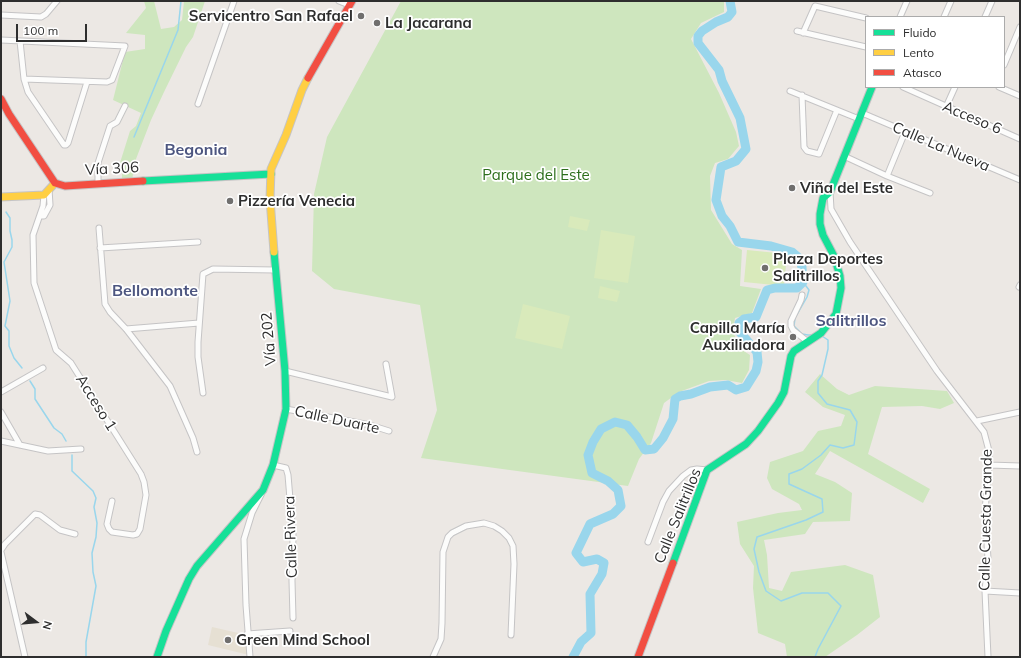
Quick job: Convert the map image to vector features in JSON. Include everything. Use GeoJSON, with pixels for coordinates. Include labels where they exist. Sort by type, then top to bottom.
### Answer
{"type":"FeatureCollection","features":[{"type":"Feature","properties":{"kind":"street"},"geometry":{"type":"LineString","coordinates":[[1,16],[41,17],[46,14],[57,1]]}},
{"type":"Feature","properties":{"kind":"street"},"geometry":{"type":"LineString","coordinates":[[198,104],[234,1]]}},
{"type":"Feature","properties":{"kind":"street"},"geometry":{"type":"LineString","coordinates":[[339,1],[351,3]]}},
{"type":"Feature","properties":{"kind":"street"},"geometry":{"type":"LineString","coordinates":[[900,16],[907,1]]}},
{"type":"Feature","properties":{"kind":"street"},"geometry":{"type":"LineString","coordinates":[[944,16],[951,1]]}},
{"type":"Feature","properties":{"kind":"street"},"geometry":{"type":"LineString","coordinates":[[985,16],[992,1]]}},
{"type":"Feature","properties":{"kind":"street","name":"Vía 202"},"geometry":{"type":"LineString","coordinates":[[157,657],[166,631],[189,579],[197,566],[263,490],[273,465],[286,409],[270,199],[272,168],[309,75],[351,3]]}},
{"type":"Feature","properties":{"kind":"street"},"geometry":{"type":"LineString","coordinates":[[803,33],[815,6],[865,18]]}},
{"type":"Feature","properties":{"kind":"street"},"geometry":{"type":"LineString","coordinates":[[1005,63],[1020,27]]}},
{"type":"Feature","properties":{"kind":"street"},"geometry":{"type":"LineString","coordinates":[[797,31],[865,47]]}},
{"type":"Feature","properties":{"kind":"street"},"geometry":{"type":"LineString","coordinates":[[1,40],[125,46],[112,80],[107,82],[24,79]]}},
{"type":"Feature","properties":{"kind":"street"},"geometry":{"type":"LineString","coordinates":[[20,41],[24,79],[28,92],[62,143],[66,145],[68,143],[87,82]]}},
{"type":"Feature","properties":{"kind":"street","name":"Calle Salitrillos"},"geometry":{"type":"LineString","coordinates":[[638,657],[707,470],[746,444],[758,431],[784,392],[791,356],[794,351],[821,333],[836,314],[841,288],[840,276],[834,256],[823,235],[820,224],[820,214],[823,198],[830,192],[872,88]]}},
{"type":"Feature","properties":{"kind":"street","name":"Acceso 6"},"geometry":{"type":"LineString","coordinates":[[905,88],[946,107],[1020,137]]}},
{"type":"Feature","properties":{"kind":"street"},"geometry":{"type":"LineString","coordinates":[[946,107],[955,88]]}},
{"type":"Feature","properties":{"kind":"street"},"geometry":{"type":"LineString","coordinates":[[1001,88],[1020,96]]}},
{"type":"Feature","properties":{"kind":"street","name":"Calle La Nueva"},"geometry":{"type":"LineString","coordinates":[[790,91],[837,110],[860,116],[905,132],[1020,180]]}},
{"type":"Feature","properties":{"kind":"street"},"geometry":{"type":"LineString","coordinates":[[802,95],[804,147],[807,151],[819,154],[837,110]]}},
{"type":"Feature","properties":{"kind":"street"},"geometry":{"type":"LineString","coordinates":[[1,99],[9,114],[55,183],[44,195],[1,197]]}},
{"type":"Feature","properties":{"kind":"street"},"geometry":{"type":"LineString","coordinates":[[98,183],[98,163],[110,126],[119,118],[124,106]]}},
{"type":"Feature","properties":{"kind":"street"},"geometry":{"type":"LineString","coordinates":[[887,176],[905,132]]}},
{"type":"Feature","properties":{"kind":"street"},"geometry":{"type":"LineString","coordinates":[[844,156],[887,176],[930,193]]}},
{"type":"Feature","properties":{"kind":"street","name":"Vía 306"},"geometry":{"type":"LineString","coordinates":[[55,183],[65,186],[271,174]]}},
{"type":"Feature","properties":{"kind":"street","name":"Acceso 1"},"geometry":{"type":"LineString","coordinates":[[40,216],[44,216],[50,205],[49,189]]}},
{"type":"Feature","properties":{"kind":"street","name":"Calle Cuesta Grande"},"geometry":{"type":"LineString","coordinates":[[830,192],[831,209],[850,242],[938,372],[984,432],[989,450],[985,511],[988,559],[985,591],[988,657]]}},
{"type":"Feature","properties":{"kind":"street","name":"Acceso 1"},"geometry":{"type":"LineString","coordinates":[[44,195],[43,206],[33,234],[34,282],[36,291],[56,350],[71,363],[141,474],[146,496],[140,529],[136,534],[133,535],[112,532],[109,529],[107,524],[112,500]]}},
{"type":"Feature","properties":{"kind":"street"},"geometry":{"type":"LineString","coordinates":[[99,228],[105,304],[170,386],[193,438],[197,452]]}},
{"type":"Feature","properties":{"kind":"street"},"geometry":{"type":"LineString","coordinates":[[100,248],[198,242]]}},
{"type":"Feature","properties":{"kind":"street"},"geometry":{"type":"LineString","coordinates":[[203,393],[198,357],[203,274],[206,271],[213,269],[275,270]]}},
{"type":"Feature","properties":{"kind":"street"},"geometry":{"type":"LineString","coordinates":[[802,295],[791,322],[791,326],[793,330],[811,341]]}},
{"type":"Feature","properties":{"kind":"street"},"geometry":{"type":"LineString","coordinates":[[126,329],[199,323]]}},
{"type":"Feature","properties":{"kind":"street"},"geometry":{"type":"LineString","coordinates":[[284,371],[392,397],[386,364]]}},
{"type":"Feature","properties":{"kind":"street"},"geometry":{"type":"LineString","coordinates":[[1,392],[43,368]]}},
{"type":"Feature","properties":{"kind":"street","name":"Calle Duarte"},"geometry":{"type":"LineString","coordinates":[[286,409],[370,425],[389,431]]}},
{"type":"Feature","properties":{"kind":"street"},"geometry":{"type":"LineString","coordinates":[[1,412],[20,445]]}},
{"type":"Feature","properties":{"kind":"street"},"geometry":{"type":"LineString","coordinates":[[977,421],[1020,412]]}},
{"type":"Feature","properties":{"kind":"street"},"geometry":{"type":"LineString","coordinates":[[1,441],[48,451],[81,449]]}},
{"type":"Feature","properties":{"kind":"street","name":"Calle Rivera"},"geometry":{"type":"LineString","coordinates":[[273,465],[286,468],[288,475],[293,535],[293,618]]}},
{"type":"Feature","properties":{"kind":"street"},"geometry":{"type":"LineString","coordinates":[[989,465],[1020,466]]}},
{"type":"Feature","properties":{"kind":"street"},"geometry":{"type":"LineString","coordinates":[[648,542],[668,491],[683,476],[692,470],[707,470]]}},
{"type":"Feature","properties":{"kind":"street"},"geometry":{"type":"LineString","coordinates":[[250,657],[247,634],[244,539],[252,513],[263,490]]}},
{"type":"Feature","properties":{"kind":"street"},"geometry":{"type":"LineString","coordinates":[[25,657],[1,551],[5,544],[35,514],[40,515],[60,530],[75,534]]}},
{"type":"Feature","properties":{"kind":"street"},"geometry":{"type":"LineString","coordinates":[[433,657],[441,638],[443,552],[448,537],[452,533],[466,526],[484,523],[494,526],[509,538],[513,546],[511,635]]}},
{"type":"Feature","properties":{"kind":"street"},"geometry":{"type":"LineString","coordinates":[[985,591],[1020,593]]}},
{"type":"Feature","properties":{"kind":"street"},"geometry":{"type":"LineString","coordinates":[[247,634],[290,631]]}},
{"type":"Feature","properties":{"kind":"shaded area","name":"Green Mind School"},"geometry":{"type":"Polygon","coordinates":[[[212,627],[247,635],[249,655],[208,645],[212,627]]]}},
{"type":"Feature","properties":{"kind":"green space"},"geometry":{"type":"Polygon","coordinates":[[[144,1],[154,1],[161,29],[174,27],[182,20],[184,1],[205,1],[193,37],[186,47],[151,120],[136,159],[132,180],[122,180],[122,167],[119,166],[130,131],[136,126],[141,113],[113,100],[125,52],[145,49],[145,35],[126,33],[146,8],[144,1]]]}},
{"type":"Feature","properties":{"kind":"green space","name":"Parque del Este"},"geometry":{"type":"Polygon","coordinates":[[[401,1],[724,1],[724,12],[701,23],[691,39],[719,93],[736,132],[739,146],[728,159],[715,163],[710,176],[711,210],[732,244],[742,250],[740,286],[761,289],[752,313],[735,318],[733,331],[739,348],[750,355],[749,370],[742,383],[726,380],[709,381],[679,392],[664,403],[651,443],[639,459],[628,486],[421,458],[437,410],[420,305],[334,289],[312,271],[314,194],[327,137],[401,1]]]}},
{"type":"Feature","properties":{"kind":"green space"},"geometry":{"type":"Polygon","coordinates":[[[570,216],[590,220],[587,231],[568,227],[570,216]]]}},
{"type":"Feature","properties":{"kind":"green space"},"geometry":{"type":"Polygon","coordinates":[[[601,230],[635,236],[628,283],[594,278],[601,230]]]}},
{"type":"Feature","properties":{"kind":"green space","name":"Plaza Deportes Salitrillos"},"geometry":{"type":"Polygon","coordinates":[[[747,250],[787,254],[784,286],[744,282],[747,250]]]}},
{"type":"Feature","properties":{"kind":"green space"},"geometry":{"type":"Polygon","coordinates":[[[600,286],[620,291],[617,302],[598,298],[600,286]]]}},
{"type":"Feature","properties":{"kind":"green space"},"geometry":{"type":"Polygon","coordinates":[[[523,304],[570,316],[562,349],[515,338],[523,304]]]}},
{"type":"Feature","properties":{"kind":"green space"},"geometry":{"type":"Polygon","coordinates":[[[820,374],[837,389],[849,395],[875,386],[947,391],[954,403],[940,409],[922,406],[882,407],[868,454],[930,489],[923,503],[830,451],[815,474],[835,482],[852,493],[850,521],[813,522],[805,534],[764,540],[767,555],[769,588],[782,591],[791,572],[845,565],[873,575],[880,617],[825,657],[787,657],[785,644],[758,633],[753,588],[754,566],[740,544],[737,522],[778,513],[802,510],[799,504],[772,489],[767,478],[770,462],[803,451],[818,431],[841,426],[845,415],[823,407],[805,392],[820,374]]]}},
{"type":"Feature","properties":{"kind":"waterway"},"geometry":{"type":"LineString","coordinates":[[134,137],[178,30],[181,1]]}},
{"type":"Feature","properties":{"kind":"waterway"},"geometry":{"type":"LineString","coordinates":[[573,657],[581,642],[591,633],[590,594],[602,574],[604,563],[597,559],[583,562],[576,553],[590,524],[613,514],[621,506],[618,490],[608,481],[592,473],[588,455],[593,442],[601,429],[615,422],[627,425],[645,450],[654,449],[663,438],[673,419],[675,399],[680,396],[691,394],[710,387],[728,385],[736,390],[746,387],[756,371],[758,362],[757,352],[738,330],[739,323],[744,319],[756,317],[767,290],[775,288],[797,288],[803,282],[802,267],[799,258],[792,252],[771,246],[738,242],[730,226],[722,216],[716,200],[721,167],[736,161],[746,149],[740,118],[722,81],[719,70],[698,43],[698,36],[702,31],[716,22],[728,17],[732,12],[730,1]]}},
{"type":"Feature","properties":{"kind":"waterway"},"geometry":{"type":"LineString","coordinates":[[6,212],[10,218],[12,247],[4,262],[10,301],[5,326],[9,331],[9,346],[14,358],[22,368]]}},
{"type":"Feature","properties":{"kind":"waterway"},"geometry":{"type":"LineString","coordinates":[[803,282],[809,290],[807,297],[795,318],[794,326],[802,334],[814,335]]}},
{"type":"Feature","properties":{"kind":"waterway"},"geometry":{"type":"LineString","coordinates":[[815,657],[841,606],[828,593],[802,593],[781,601],[766,591],[759,572],[754,549],[757,537],[806,520],[823,512],[822,499],[789,484],[789,474],[802,469],[821,455],[830,445],[843,448],[854,445],[857,422],[850,410],[827,404],[818,393],[818,381],[822,375],[828,349],[828,340],[822,336]]}},
{"type":"Feature","properties":{"kind":"waterway"},"geometry":{"type":"LineString","coordinates":[[30,381],[35,389],[35,399],[54,428],[62,434],[66,441]]}},
{"type":"Feature","properties":{"kind":"waterway"},"geometry":{"type":"LineString","coordinates":[[72,455],[72,471],[93,491],[96,498],[94,507],[97,523],[96,537],[92,553],[93,572],[96,586],[86,642],[86,657]]}},
{"type":"Feature","properties":{"kind":"traffic: fast"},"geometry":{"type":"LineString","coordinates":[[673,563],[707,470],[746,444],[758,431],[784,392],[791,356],[794,351],[821,333],[836,314],[841,288],[840,276],[834,256],[823,235],[820,224],[820,214],[823,198],[830,192],[872,88]]}},
{"type":"Feature","properties":{"kind":"traffic: fast"},"geometry":{"type":"LineString","coordinates":[[143,181],[271,174]]}},
{"type":"Feature","properties":{"kind":"traffic: fast"},"geometry":{"type":"LineString","coordinates":[[157,657],[166,631],[189,579],[197,566],[263,490],[273,465],[286,409],[285,371],[274,252]]}},
{"type":"Feature","properties":{"kind":"traffic: slow"},"geometry":{"type":"LineString","coordinates":[[274,252],[270,199],[271,169],[308,78]]}},
{"type":"Feature","properties":{"kind":"traffic: slow"},"geometry":{"type":"LineString","coordinates":[[1,197],[44,195],[55,183]]}},
{"type":"Feature","properties":{"kind":"traffic: jam"},"geometry":{"type":"LineString","coordinates":[[308,78],[352,1]]}},
{"type":"Feature","properties":{"kind":"traffic: jam"},"geometry":{"type":"LineString","coordinates":[[1,99],[9,114],[55,183],[65,186],[143,181]]}},
{"type":"Feature","properties":{"kind":"traffic: jam"},"geometry":{"type":"LineString","coordinates":[[638,657],[673,563]]}},
{"type":"Feature","properties":{"kind":"place","name":"Servicentro San Rafael"},"geometry":{"type":"Point","coordinates":[361,16]}},
{"type":"Feature","properties":{"kind":"place","name":"La Jacarana"},"geometry":{"type":"Point","coordinates":[377,23]}},
{"type":"Feature","properties":{"kind":"place","name":"Viña del Este"},"geometry":{"type":"Point","coordinates":[792,188]}},
{"type":"Feature","properties":{"kind":"place","name":"Pizzería Venecia"},"geometry":{"type":"Point","coordinates":[230,201]}},
{"type":"Feature","properties":{"kind":"place","name":"Plaza Deportes Salitrillos"},"geometry":{"type":"Point","coordinates":[765,268]}},
{"type":"Feature","properties":{"kind":"place","name":"Capilla María Auxiliadora"},"geometry":{"type":"Point","coordinates":[793,337]}},
{"type":"Feature","properties":{"kind":"place","name":"Green Mind School"},"geometry":{"type":"Point","coordinates":[228,640]}},
{"type":"Feature","properties":{"kind":"district","name":"Begonia"},"geometry":{"type":"Point","coordinates":[196,150]}},
{"type":"Feature","properties":{"kind":"district","name":"Bellomonte"},"geometry":{"type":"Point","coordinates":[155,291]}},
{"type":"Feature","properties":{"kind":"district","name":"Salitrillos"},"geometry":{"type":"Point","coordinates":[851,321]}}]}
